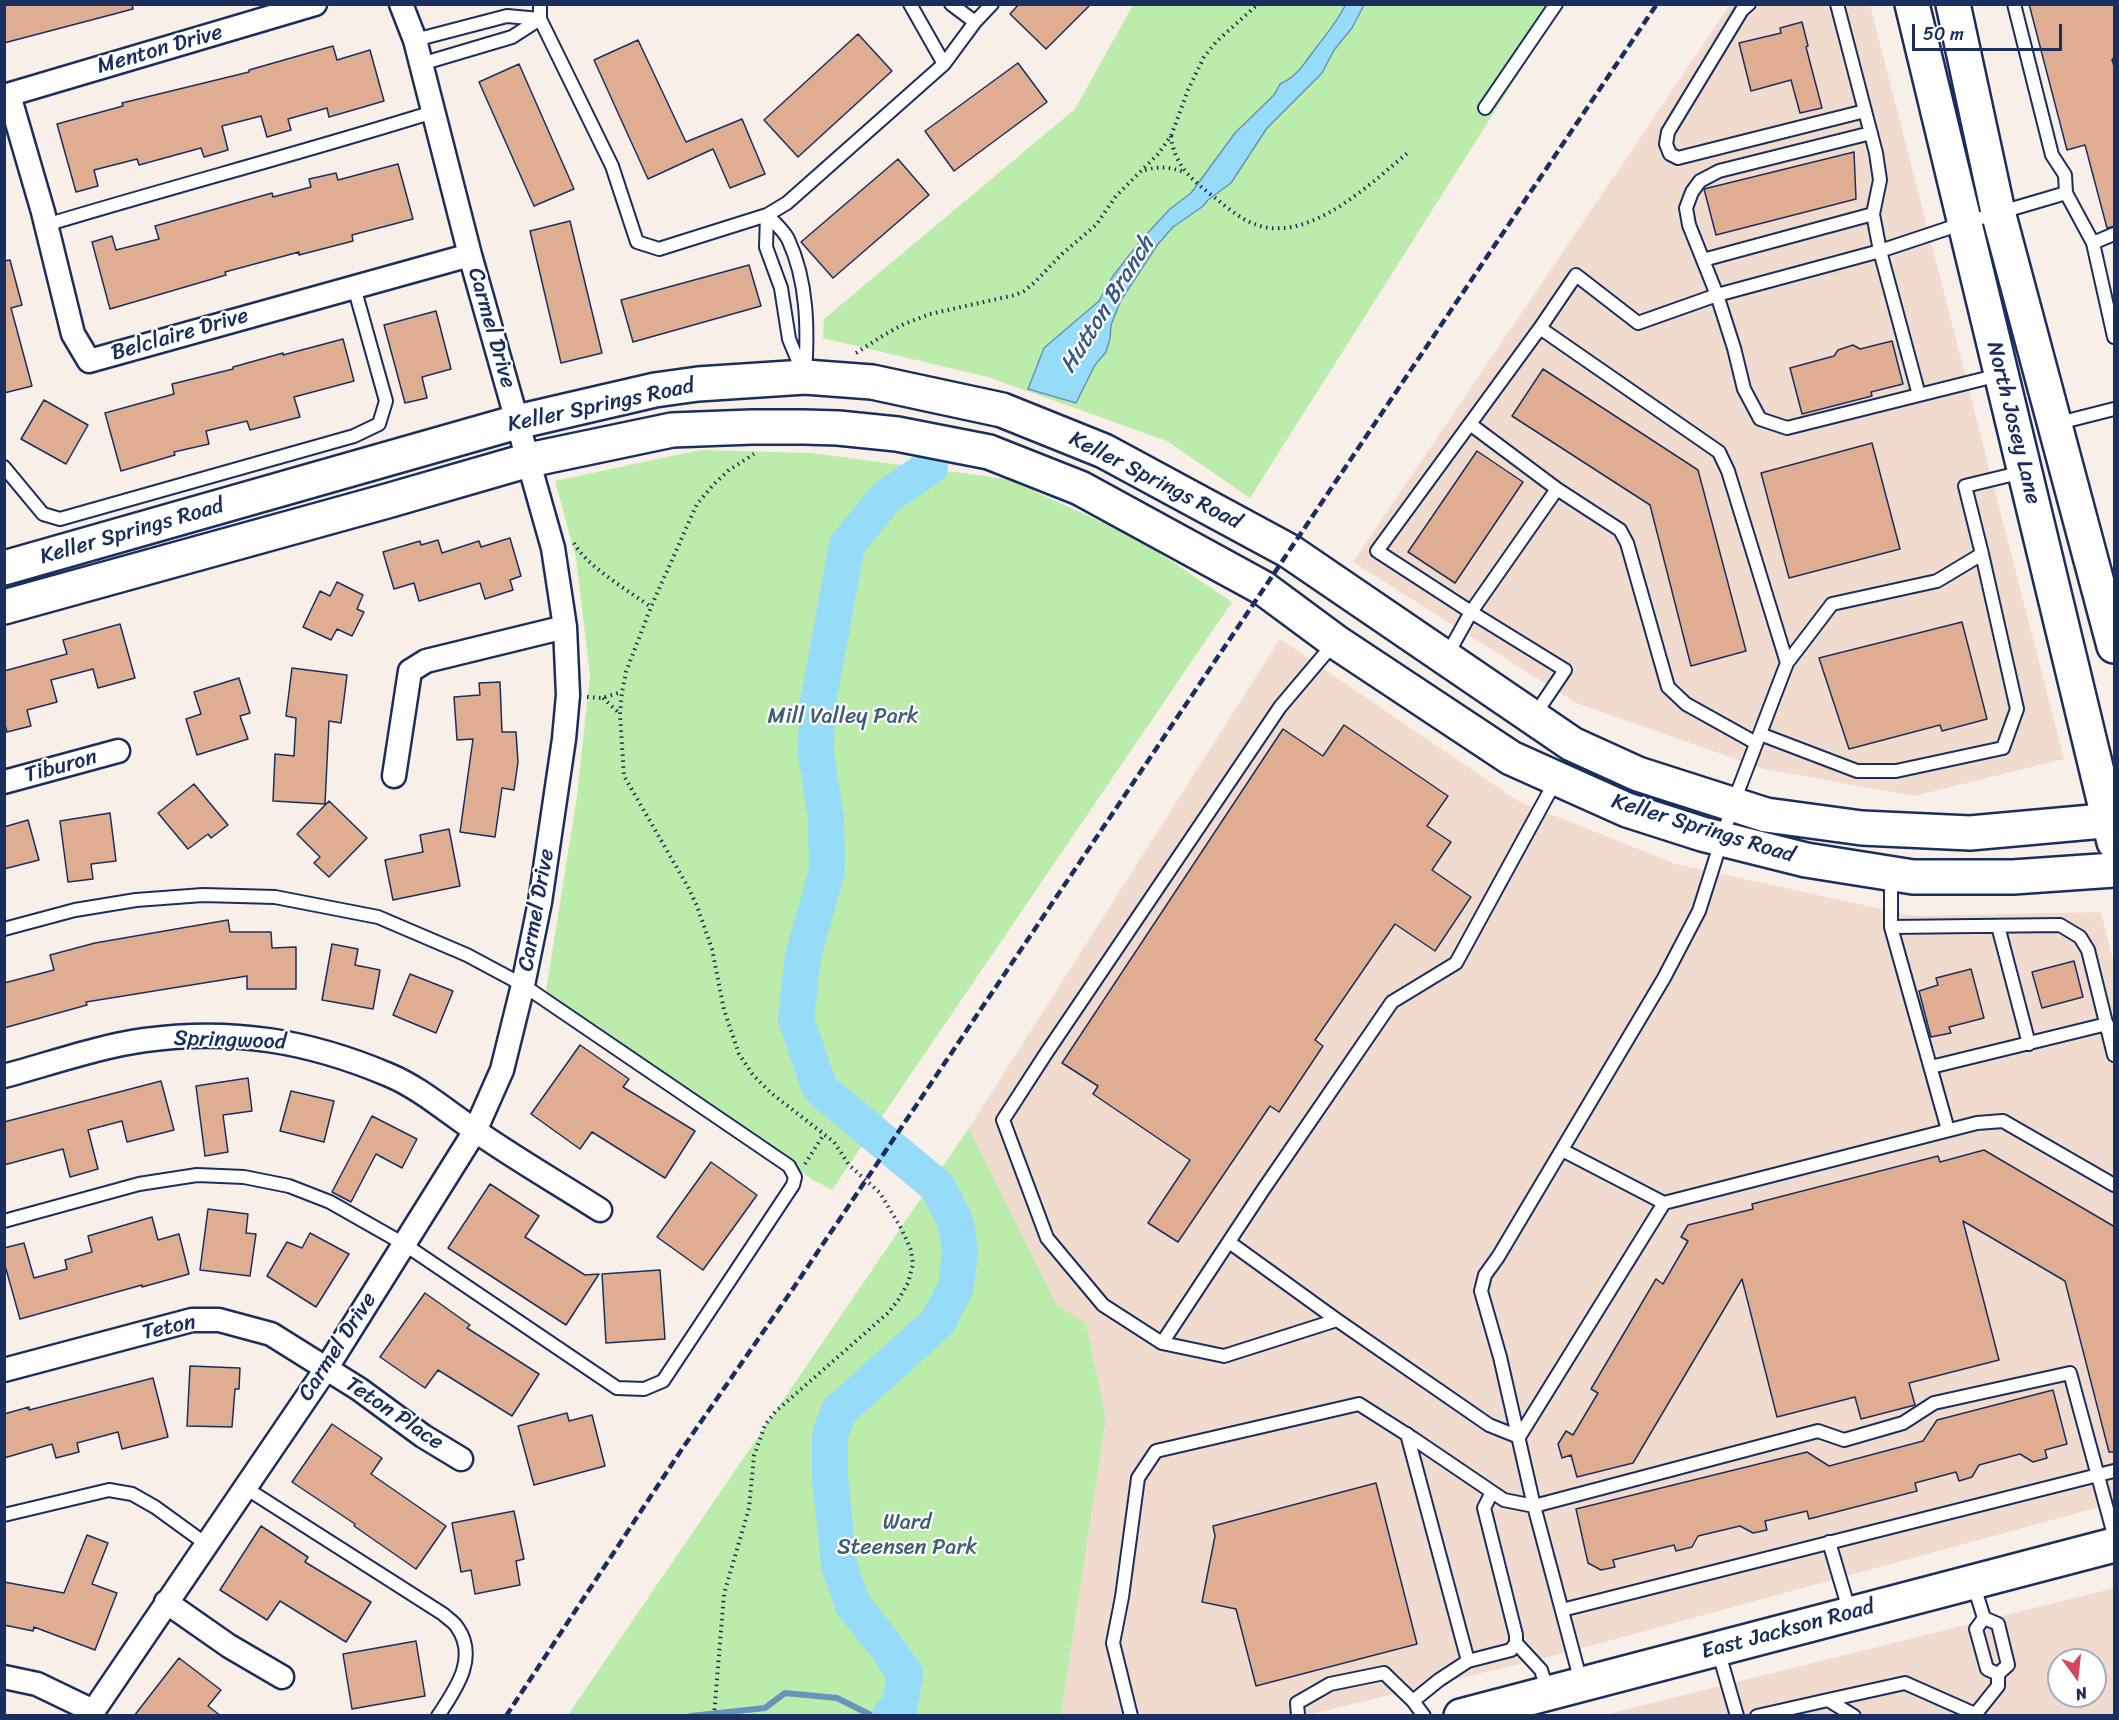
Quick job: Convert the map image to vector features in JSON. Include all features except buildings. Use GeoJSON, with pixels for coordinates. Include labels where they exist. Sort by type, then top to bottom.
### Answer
{"type":"FeatureCollection","features":[{"type":"Feature","properties":{"kind":"main road","name":"North Josey Lane"},"geometry":{"type":"LineString","coordinates":[[1912,4],[2113,827]]}},
{"type":"Feature","properties":{"kind":"main road","name":"North Josey Lane"},"geometry":{"type":"LineString","coordinates":[[1953,4],[1998,212],[2055,424],[2102,581],[2115,646]]}},
{"type":"Feature","properties":{"kind":"main road","name":"Keller Springs Road"},"geometry":{"type":"LineString","coordinates":[[4,568],[517,422],[655,390],[698,384],[805,377],[872,381],[1002,410],[1104,451],[1289,551],[1572,744],[1638,774],[1766,815],[1862,828],[1970,833],[2113,827]]}},
{"type":"Feature","properties":{"kind":"main road"},"geometry":{"type":"LineString","coordinates":[[804,427],[805,377]]}},
{"type":"Feature","properties":{"kind":"main road","name":"Keller Springs Road"},"geometry":{"type":"LineString","coordinates":[[4,607],[529,460],[672,430],[804,427],[897,434],[989,452],[1080,488],[1263,588],[1336,642],[1511,758],[1627,810],[1722,839],[1806,860],[1913,878],[2013,877],[2115,870]]}},
{"type":"Feature","properties":{"kind":"main road"},"geometry":{"type":"LineString","coordinates":[[1336,642],[1356,629],[1372,629],[1411,651],[1445,658]]}},
{"type":"Feature","properties":{"kind":"main road","name":"East Jackson Road"},"geometry":{"type":"LineString","coordinates":[[1461,1716],[2115,1545]]}},
{"type":"Feature","properties":{"kind":"street","name":"Menton Drive"},"geometry":{"type":"LineString","coordinates":[[7,95],[315,4]]}},
{"type":"Feature","properties":{"kind":"street","name":"Carmel Drive"},"geometry":{"type":"LineString","coordinates":[[91,1713],[326,1369],[475,1131],[502,1070],[540,902],[564,739],[568,695],[565,627],[553,548],[470,255],[421,64],[401,4]]}},
{"type":"Feature","properties":{"kind":"street","name":"Belclaire Drive"},"geometry":{"type":"LineString","coordinates":[[7,95],[46,225],[73,334],[89,361],[470,255]]}},
{"type":"Feature","properties":{"kind":"street"},"geometry":{"type":"LineString","coordinates":[[394,776],[410,671],[426,661],[565,627]]}},
{"type":"Feature","properties":{"kind":"street","name":"Tiburon"},"geometry":{"type":"LineString","coordinates":[[4,782],[118,752]]}},
{"type":"Feature","properties":{"kind":"street","name":"Springwood"},"geometry":{"type":"LineString","coordinates":[[4,1076],[144,1040],[202,1035],[271,1039],[305,1046],[391,1076],[432,1099],[475,1131],[600,1210]]}},
{"type":"Feature","properties":{"kind":"street","name":"Teton"},"geometry":{"type":"LineString","coordinates":[[4,1370],[192,1320],[219,1320],[271,1334],[326,1369]]}},
{"type":"Feature","properties":{"kind":"street","name":"Teton Place"},"geometry":{"type":"LineString","coordinates":[[326,1369],[359,1389],[423,1436],[461,1459]]}},
{"type":"Feature","properties":{"kind":"street"},"geometry":{"type":"LineString","coordinates":[[166,1602],[229,1646],[282,1677]]}},
{"type":"Feature","properties":{"kind":"street"},"geometry":{"type":"LineString","coordinates":[[4,1677],[37,1684],[91,1713]]}},
{"type":"Feature","properties":{"kind":"lane"},"geometry":{"type":"LineString","coordinates":[[540,4],[540,19],[612,166],[637,242],[659,249],[767,215],[787,203],[944,64],[975,22],[992,4]]}},
{"type":"Feature","properties":{"kind":"lane"},"geometry":{"type":"LineString","coordinates":[[910,4],[944,64]]}},
{"type":"Feature","properties":{"kind":"lane"},"geometry":{"type":"LineString","coordinates":[[951,4],[975,22]]}},
{"type":"Feature","properties":{"kind":"lane"},"geometry":{"type":"LineString","coordinates":[[1485,108],[1556,4]]}},
{"type":"Feature","properties":{"kind":"lane"},"geometry":{"type":"LineString","coordinates":[[1749,4],[1742,10],[1668,132],[1666,144],[1670,154],[1677,158],[1865,111]]}},
{"type":"Feature","properties":{"kind":"lane"},"geometry":{"type":"LineString","coordinates":[[1837,4],[1865,111],[1880,180],[1873,214],[1880,251],[1919,395]]}},
{"type":"Feature","properties":{"kind":"lane"},"geometry":{"type":"LineString","coordinates":[[2014,4],[2052,155],[2065,175],[2066,193],[2093,243],[2115,337]]}},
{"type":"Feature","properties":{"kind":"lane"},"geometry":{"type":"LineString","coordinates":[[414,40],[507,16],[540,19]]}},
{"type":"Feature","properties":{"kind":"lane"},"geometry":{"type":"LineString","coordinates":[[421,64],[512,37],[540,19]]}},
{"type":"Feature","properties":{"kind":"lane"},"geometry":{"type":"LineString","coordinates":[[46,225],[175,186],[312,150],[433,112]]}},
{"type":"Feature","properties":{"kind":"lane"},"geometry":{"type":"LineString","coordinates":[[1870,133],[1719,171],[1700,181],[1692,192],[1686,208],[1689,225],[1717,295],[1744,388],[1760,419],[1787,428],[2001,375]]}},
{"type":"Feature","properties":{"kind":"lane"},"geometry":{"type":"LineString","coordinates":[[1533,717],[1565,670],[1377,551],[1576,275],[1638,323],[1717,295],[1880,251],[1998,212],[2066,193]]}},
{"type":"Feature","properties":{"kind":"lane"},"geometry":{"type":"LineString","coordinates":[[1703,260],[1873,214]]}},
{"type":"Feature","properties":{"kind":"lane"},"geometry":{"type":"LineString","coordinates":[[767,215],[788,238],[803,282],[807,335],[805,377]]}},
{"type":"Feature","properties":{"kind":"lane"},"geometry":{"type":"LineString","coordinates":[[767,215],[766,247],[781,288],[789,339],[805,377]]}},
{"type":"Feature","properties":{"kind":"lane"},"geometry":{"type":"LineString","coordinates":[[2093,243],[2115,234]]}},
{"type":"Feature","properties":{"kind":"lane"},"geometry":{"type":"LineString","coordinates":[[4,467],[43,514],[60,519],[354,436],[379,424],[386,401],[354,287]]}},
{"type":"Feature","properties":{"kind":"lane"},"geometry":{"type":"LineString","coordinates":[[1540,328],[1719,452],[1728,471],[1787,663]]}},
{"type":"Feature","properties":{"kind":"lane"},"geometry":{"type":"LineString","coordinates":[[2055,424],[2115,409]]}},
{"type":"Feature","properties":{"kind":"lane"},"geometry":{"type":"LineString","coordinates":[[1470,424],[1557,489],[1620,530],[1627,543],[1668,687],[1686,704],[1758,739],[1857,771],[1896,771],[2003,748],[2017,710],[1965,486],[2025,472]]}},
{"type":"Feature","properties":{"kind":"lane"},"geometry":{"type":"LineString","coordinates":[[1445,658],[1471,612],[1557,489]]}},
{"type":"Feature","properties":{"kind":"lane"},"geometry":{"type":"LineString","coordinates":[[1581,1684],[1481,1291],[1485,1275],[1498,1257],[1664,978],[1699,911],[1733,804],[1787,663],[1832,604],[1936,581],[1982,554]]}},
{"type":"Feature","properties":{"kind":"lane"},"geometry":{"type":"LineString","coordinates":[[1336,642],[1280,707],[1003,1120],[1047,1238],[1103,1305],[1162,1343],[1224,1356],[1337,1320]]}},
{"type":"Feature","properties":{"kind":"lane"},"geometry":{"type":"LineString","coordinates":[[1162,1343],[1392,1002],[1456,963],[1557,779]]}},
{"type":"Feature","properties":{"kind":"lane"},"geometry":{"type":"LineString","coordinates":[[1891,874],[1891,927],[1948,1130]]}},
{"type":"Feature","properties":{"kind":"lane"},"geometry":{"type":"LineString","coordinates":[[4,929],[75,910],[135,900],[202,895],[275,897],[378,917],[458,951],[523,985],[789,1166],[795,1177],[793,1185],[663,1381],[644,1389],[617,1388],[404,1244],[330,1202],[290,1186],[244,1177],[197,1175],[139,1184],[4,1221]]}},
{"type":"Feature","properties":{"kind":"lane"},"geometry":{"type":"LineString","coordinates":[[1891,927],[2060,925],[2080,937],[2088,950],[2115,1055]]}},
{"type":"Feature","properties":{"kind":"lane"},"geometry":{"type":"LineString","coordinates":[[1998,926],[2029,1044]]}},
{"type":"Feature","properties":{"kind":"lane"},"geometry":{"type":"LineString","coordinates":[[1931,1067],[2107,1024]]}},
{"type":"Feature","properties":{"kind":"lane"},"geometry":{"type":"LineString","coordinates":[[1562,1150],[1664,1203],[1948,1130],[1977,1123],[2003,1121],[2115,1185]]}},
{"type":"Feature","properties":{"kind":"lane"},"geometry":{"type":"LineString","coordinates":[[1519,1437],[1664,1203]]}},
{"type":"Feature","properties":{"kind":"lane"},"geometry":{"type":"LineString","coordinates":[[1229,1242],[1489,1425],[1519,1437]]}},
{"type":"Feature","properties":{"kind":"lane"},"geometry":{"type":"LineString","coordinates":[[1131,1716],[1113,1642],[1122,1596],[1138,1479],[1156,1451],[1359,1404],[1504,1500],[1534,1506],[1818,1431],[1844,1440],[1902,1424],[1934,1403],[2070,1373],[2115,1535]]}},
{"type":"Feature","properties":{"kind":"lane"},"geometry":{"type":"LineString","coordinates":[[1407,1434],[1468,1661]]}},
{"type":"Feature","properties":{"kind":"lane"},"geometry":{"type":"LineString","coordinates":[[1562,1610],[2115,1471]]}},
{"type":"Feature","properties":{"kind":"lane"},"geometry":{"type":"LineString","coordinates":[[244,1488],[443,1614],[457,1627],[464,1644],[465,1664],[460,1682],[438,1716]]}},
{"type":"Feature","properties":{"kind":"lane"},"geometry":{"type":"LineString","coordinates":[[4,1515],[109,1490],[132,1494],[155,1507],[206,1544]]}},
{"type":"Feature","properties":{"kind":"lane"},"geometry":{"type":"LineString","coordinates":[[1413,1701],[1468,1661],[1511,1650],[1516,1643],[1516,1635],[1484,1508],[1492,1492]]}},
{"type":"Feature","properties":{"kind":"lane"},"geometry":{"type":"LineString","coordinates":[[1829,1542],[1850,1614]]}},
{"type":"Feature","properties":{"kind":"lane"},"geometry":{"type":"LineString","coordinates":[[1757,1716],[1905,1683],[1975,1715],[1998,1686],[1998,1674],[2008,1665],[1998,1624],[1984,1618],[1972,1582]]}},
{"type":"Feature","properties":{"kind":"lane"},"geometry":{"type":"LineString","coordinates":[[1984,1618],[1976,1629],[1987,1669],[1998,1674]]}},
{"type":"Feature","properties":{"kind":"lane"},"geometry":{"type":"LineString","coordinates":[[1516,1643],[1541,1670],[1548,1693]]}},
{"type":"Feature","properties":{"kind":"lane"},"geometry":{"type":"LineString","coordinates":[[1718,1648],[1737,1716]]}},
{"type":"Feature","properties":{"kind":"lane"},"geometry":{"type":"LineString","coordinates":[[1298,1716],[1297,1703],[1330,1684],[1384,1673],[1413,1701],[1424,1716]]}},
{"type":"Feature","properties":{"kind":"lane"},"geometry":{"type":"LineString","coordinates":[[1828,1700],[1854,1716]]}},
{"type":"Feature","properties":{"kind":"path"},"geometry":{"type":"LineString","coordinates":[[853,354],[884,334],[930,314],[1024,291],[1096,225],[1116,196],[1144,170],[1171,136],[1188,90],[1204,57],[1216,42],[1258,4]]}},
{"type":"Feature","properties":{"kind":"path"},"geometry":{"type":"LineString","coordinates":[[1171,136],[1172,149],[1185,172],[1212,196],[1250,222],[1263,227],[1296,225],[1311,221],[1347,201],[1410,151]]}},
{"type":"Feature","properties":{"kind":"path"},"geometry":{"type":"LineString","coordinates":[[1144,170],[1158,166],[1185,172]]}},
{"type":"Feature","properties":{"kind":"path"},"geometry":{"type":"LineString","coordinates":[[714,1716],[724,1594],[749,1508],[754,1456],[765,1425],[775,1412],[888,1313],[908,1283],[913,1264],[911,1250],[901,1228],[880,1194],[849,1165],[843,1153],[824,1134],[771,1093],[753,1075],[739,1054],[724,1010],[712,949],[697,906],[624,776],[620,714],[622,692],[626,672],[651,607],[697,504],[729,470],[759,451]]}},
{"type":"Feature","properties":{"kind":"path"},"geometry":{"type":"LineString","coordinates":[[574,542],[579,552],[591,563],[651,607]]}},
{"type":"Feature","properties":{"kind":"path"},"geometry":{"type":"LineString","coordinates":[[568,695],[602,698],[622,692]]}},
{"type":"Feature","properties":{"kind":"path"},"geometry":{"type":"LineString","coordinates":[[602,698],[620,714]]}},
{"type":"Feature","properties":{"kind":"path"},"geometry":{"type":"LineString","coordinates":[[795,1177],[824,1134]]}},
{"type":"Feature","properties":{"kind":"shaded area"},"geometry":{"type":"Polygon","coordinates":[[[1730,5],[1870,5],[2064,759],[1914,796],[1764,769],[1576,703],[1353,562],[1730,5]]]}},
{"type":"Feature","properties":{"kind":"shaded area"},"geometry":{"type":"Polygon","coordinates":[[[1280,639],[1518,801],[1676,864],[1914,916],[2101,912],[2114,964],[2114,1503],[1557,1655],[1307,1715],[1061,1715],[1106,1418],[1086,1323],[1057,1305],[969,1128],[1280,639]]]}},
{"type":"Feature","properties":{"kind":"shaded area"},"geometry":{"type":"Polygon","coordinates":[[[2114,1588],[2114,1715],[1604,1715],[2114,1588]]]}},
{"type":"Feature","properties":{"kind":"green space"},"geometry":{"type":"Polygon","coordinates":[[[1133,5],[1562,5],[1250,498],[1167,441],[988,377],[823,338],[824,319],[1075,109],[1133,5]]]}},
{"type":"Feature","properties":{"kind":"green space","name":"Mill Valley Park"},"geometry":{"type":"Polygon","coordinates":[[[700,450],[811,453],[1007,479],[1137,538],[1232,602],[832,1190],[813,1180],[546,991],[577,796],[590,675],[576,558],[555,481],[700,450]]]}},
{"type":"Feature","properties":{"kind":"green space","name":"Ward Steensen Park"},"geometry":{"type":"Polygon","coordinates":[[[969,1128],[1057,1305],[1086,1323],[1106,1418],[1061,1715],[568,1715],[969,1128]]]}},
{"type":"Feature","properties":{"kind":"water"},"geometry":{"type":"Polygon","coordinates":[[[1346,4],[1364,5],[1352,28],[1334,50],[1322,73],[1267,128],[1231,183],[1173,227],[1158,244],[1121,300],[1111,325],[1106,352],[1095,365],[1076,403],[1028,389],[1044,348],[1099,301],[1113,276],[1142,239],[1170,209],[1191,193],[1235,133],[1274,95],[1280,84],[1287,81],[1302,67],[1346,4]]]}},
{"type":"Feature","properties":{"kind":"waterway","name":"Hutton Branch"},"geometry":{"type":"LineString","coordinates":[[890,1716],[900,1705],[905,1674],[853,1605],[839,1565],[830,1478],[830,1435],[839,1411],[938,1322],[956,1287],[960,1252],[956,1223],[938,1187],[824,1092],[818,1084],[796,1019],[803,956],[827,871],[826,817],[816,754],[817,708],[847,545],[886,497],[930,467]]}},
{"type":"Feature","properties":{"kind":"waterway"},"geometry":{"type":"LineString","coordinates":[[691,1716],[765,1708],[785,1693],[837,1698],[873,1716]]}},
{"type":"Feature","properties":{"kind":"railway"},"geometry":{"type":"LineString","coordinates":[[506,1716],[680,1452],[788,1296],[1657,4]]}}]}
